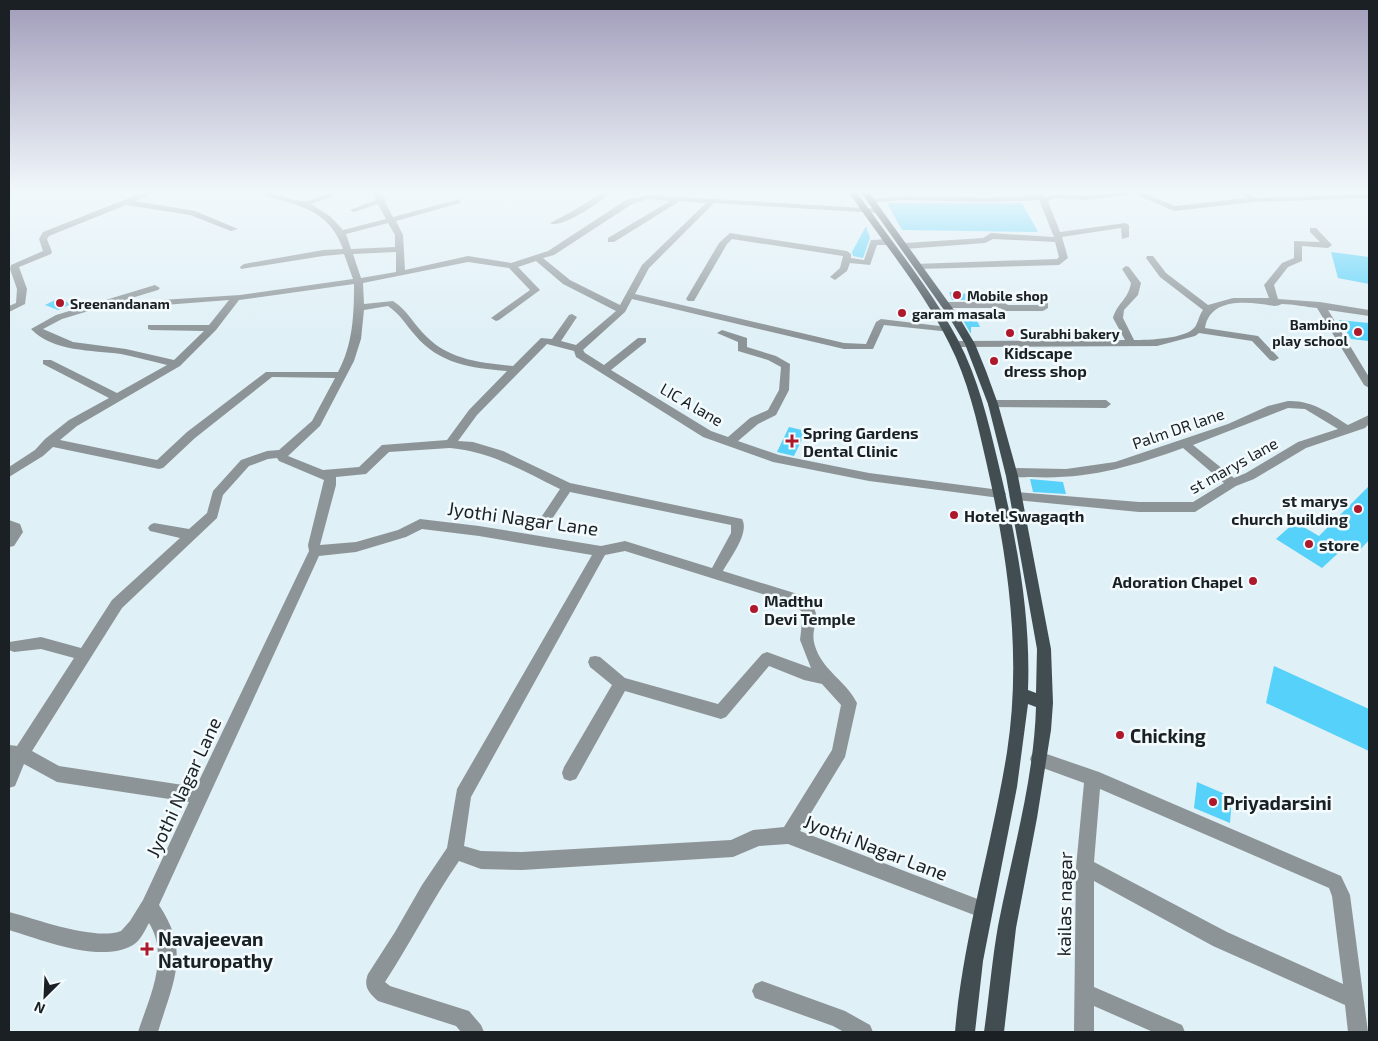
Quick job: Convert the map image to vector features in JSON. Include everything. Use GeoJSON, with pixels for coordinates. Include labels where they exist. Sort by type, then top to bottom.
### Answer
{"type":"FeatureCollection","features":[{"type":"Feature","properties":{"kind":"main road"},"geometry":{"type":"LineString","coordinates":[[900,240],[946,305],[970,344],[993,404],[1011,472],[1044,649],[1045,702],[1038,759],[1029,818],[1007,928],[994,1032]]}},
{"type":"Feature","properties":{"kind":"main road"},"geometry":{"type":"LineString","coordinates":[[889,242],[926,293],[956,344],[978,405],[1000,494],[1017,588],[1022,650],[1015,750],[982,909],[967,1000],[965,1032]]}},
{"type":"Feature","properties":{"kind":"main road"},"geometry":{"type":"LineString","coordinates":[[1020,694],[1045,702]]}},
{"type":"Feature","properties":{"kind":"street"},"geometry":{"type":"LineString","coordinates":[[9,309],[20,304],[22,289],[14,269],[15,265],[48,252],[43,240]]}},
{"type":"Feature","properties":{"kind":"street"},"geometry":{"type":"LineString","coordinates":[[9,780],[15,753],[84,655],[117,604],[213,515],[218,494],[245,463],[267,455],[282,454],[316,422],[350,361],[356,339],[359,308],[358,281],[343,240]]}},
{"type":"Feature","properties":{"kind":"street"},"geometry":{"type":"LineString","coordinates":[[399,240],[401,274]]}},
{"type":"Feature","properties":{"kind":"street"},"geometry":{"type":"LineString","coordinates":[[164,302],[240,297],[358,281],[401,274],[468,259],[512,266],[551,253],[572,240]]}},
{"type":"Feature","properties":{"kind":"street"},"geometry":{"type":"LineString","coordinates":[[450,444],[460,426],[472,412],[545,340],[578,349],[622,310],[645,267],[673,240]]}},
{"type":"Feature","properties":{"kind":"street"},"geometry":{"type":"LineString","coordinates":[[691,299],[726,240]]}},
{"type":"Feature","properties":{"kind":"street"},"geometry":{"type":"LineString","coordinates":[[753,240],[847,254],[844,269],[835,277]]}},
{"type":"Feature","properties":{"kind":"street"},"geometry":{"type":"LineString","coordinates":[[905,246],[986,240]]}},
{"type":"Feature","properties":{"kind":"street"},"geometry":{"type":"LineString","coordinates":[[918,266],[1059,262],[1064,258],[1058,240]]}},
{"type":"Feature","properties":{"kind":"street"},"geometry":{"type":"LineString","coordinates":[[1275,302],[1269,285],[1285,265],[1299,259],[1297,243],[1328,245],[1323,240]]}},
{"type":"Feature","properties":{"kind":"street"},"geometry":{"type":"LineString","coordinates":[[847,260],[867,264],[874,242],[889,242]]}},
{"type":"Feature","properties":{"kind":"street"},"geometry":{"type":"LineString","coordinates":[[244,267],[323,254],[400,249]]}},
{"type":"Feature","properties":{"kind":"street"},"geometry":{"type":"LineString","coordinates":[[538,258],[548,269],[566,283],[622,310]]}},
{"type":"Feature","properties":{"kind":"street"},"geometry":{"type":"LineString","coordinates":[[1150,258],[1163,275],[1208,309]]}},
{"type":"Feature","properties":{"kind":"street"},"geometry":{"type":"LineString","coordinates":[[496,318],[535,290],[512,266]]}},
{"type":"Feature","properties":{"kind":"street"},"geometry":{"type":"LineString","coordinates":[[1126,268],[1134,278],[1135,290],[1132,301],[1120,310],[1118,318],[1131,343]]}},
{"type":"Feature","properties":{"kind":"street"},"geometry":{"type":"LineString","coordinates":[[155,288],[59,317],[36,329],[69,345],[89,350],[110,350],[176,364]]}},
{"type":"Feature","properties":{"kind":"street"},"geometry":{"type":"LineString","coordinates":[[630,296],[844,346],[869,346],[881,322],[948,330]]}},
{"type":"Feature","properties":{"kind":"street"},"geometry":{"type":"LineString","coordinates":[[9,473],[39,453],[49,442],[73,423],[176,364],[213,328],[232,300],[240,297]]}},
{"type":"Feature","properties":{"kind":"street"},"geometry":{"type":"LineString","coordinates":[[946,305],[1003,305],[1005,308],[1043,308],[1043,298]]}},
{"type":"Feature","properties":{"kind":"street"},"geometry":{"type":"LineString","coordinates":[[956,344],[1157,343],[1192,334],[1198,330],[1208,309],[1216,304],[1252,300],[1320,306],[1369,313]]}},
{"type":"Feature","properties":{"kind":"street"},"geometry":{"type":"LineString","coordinates":[[359,308],[390,303],[402,310],[418,333],[439,354],[454,362],[515,369]]}},
{"type":"Feature","properties":{"kind":"street"},"geometry":{"type":"LineString","coordinates":[[1320,306],[1369,385]]}},
{"type":"Feature","properties":{"kind":"street"},"geometry":{"type":"LineString","coordinates":[[555,342],[572,317]]}},
{"type":"Feature","properties":{"kind":"street"},"geometry":{"type":"LineString","coordinates":[[151,327],[213,328]]}},
{"type":"Feature","properties":{"kind":"street"},"geometry":{"type":"LineString","coordinates":[[1198,330],[1255,338],[1274,358]]}},
{"type":"Feature","properties":{"kind":"street"},"geometry":{"type":"LineString","coordinates":[[722,333],[744,340],[742,349],[772,358],[786,366],[784,390],[772,412],[754,421],[730,442]]}},
{"type":"Feature","properties":{"kind":"street"},"geometry":{"type":"LineString","coordinates":[[604,370],[642,340]]}},
{"type":"Feature","properties":{"kind":"street","name":"LIC A lane"},"geometry":{"type":"LineString","coordinates":[[578,349],[580,355],[707,434],[777,459],[814,468],[1000,494]]}},
{"type":"Feature","properties":{"kind":"street"},"geometry":{"type":"LineString","coordinates":[[47,362],[117,397]]}},
{"type":"Feature","properties":{"kind":"street"},"geometry":{"type":"LineString","coordinates":[[49,442],[159,465],[191,435],[270,374],[341,375]]}},
{"type":"Feature","properties":{"kind":"street"},"geometry":{"type":"LineString","coordinates":[[993,404],[1106,404]]}},
{"type":"Feature","properties":{"kind":"street","name":"Palm DR lane"},"geometry":{"type":"LineString","coordinates":[[1011,472],[1050,474],[1098,470],[1163,451],[1243,423],[1280,406],[1293,404],[1306,405],[1346,429]]}},
{"type":"Feature","properties":{"kind":"street","name":"st marys lane"},"geometry":{"type":"LineString","coordinates":[[1015,496],[1139,507],[1195,507],[1232,483],[1250,476],[1302,445],[1361,425],[1369,419]]}},
{"type":"Feature","properties":{"kind":"street"},"geometry":{"type":"LineString","coordinates":[[1184,443],[1232,483]]}},
{"type":"Feature","properties":{"kind":"street"},"geometry":{"type":"LineString","coordinates":[[324,474],[362,471],[386,448],[450,444],[473,446],[499,454],[567,487],[738,522],[737,533],[715,574]]}},
{"type":"Feature","properties":{"kind":"street"},"geometry":{"type":"LineString","coordinates":[[282,454],[282,458],[330,478],[330,485],[314,545],[315,551]]}},
{"type":"Feature","properties":{"kind":"street"},"geometry":{"type":"LineString","coordinates":[[546,519],[567,487]]}},
{"type":"Feature","properties":{"kind":"street","name":"Jyothi Nagar Lane"},"geometry":{"type":"LineString","coordinates":[[9,921],[72,939],[118,942],[129,937],[149,906],[315,551],[356,547],[402,534],[420,524],[479,531],[601,551],[625,546],[799,600],[809,610],[810,623],[807,644],[824,678],[849,703],[839,752],[788,835],[982,909]]}},
{"type":"Feature","properties":{"kind":"street"},"geometry":{"type":"LineString","coordinates":[[9,525],[16,527],[17,532],[9,542]]}},
{"type":"Feature","properties":{"kind":"street"},"geometry":{"type":"LineString","coordinates":[[154,528],[193,534]]}},
{"type":"Feature","properties":{"kind":"street"},"geometry":{"type":"LineString","coordinates":[[474,1032],[462,1018],[385,994],[375,984],[377,976],[402,939],[428,891],[455,851],[463,795],[601,551]]}},
{"type":"Feature","properties":{"kind":"street"},"geometry":{"type":"LineString","coordinates":[[14,646],[41,643],[84,655]]}},
{"type":"Feature","properties":{"kind":"street"},"geometry":{"type":"LineString","coordinates":[[595,662],[621,683],[721,712],[767,658],[804,673],[824,678]]}},
{"type":"Feature","properties":{"kind":"street"},"geometry":{"type":"LineString","coordinates":[[570,773],[621,683]]}},
{"type":"Feature","properties":{"kind":"street"},"geometry":{"type":"LineString","coordinates":[[15,753],[57,774],[202,796]]}},
{"type":"Feature","properties":{"kind":"street"},"geometry":{"type":"LineString","coordinates":[[1038,759],[1093,778],[1335,882],[1341,896],[1358,1032]]}},
{"type":"Feature","properties":{"kind":"street","name":"kailas nagar"},"geometry":{"type":"LineString","coordinates":[[1084,1032],[1085,867],[1093,778]]}},
{"type":"Feature","properties":{"kind":"street"},"geometry":{"type":"LineString","coordinates":[[455,851],[481,860],[522,861],[733,848],[744,840],[761,835],[788,835]]}},
{"type":"Feature","properties":{"kind":"street"},"geometry":{"type":"LineString","coordinates":[[1085,867],[1220,938],[1353,999]]}},
{"type":"Feature","properties":{"kind":"street"},"geometry":{"type":"LineString","coordinates":[[148,1032],[165,972],[168,945],[162,928],[149,906]]}},
{"type":"Feature","properties":{"kind":"street"},"geometry":{"type":"LineString","coordinates":[[762,991],[838,1018],[863,1032]]}},
{"type":"Feature","properties":{"kind":"street"},"geometry":{"type":"LineString","coordinates":[[1084,992],[1174,1032]]}},
{"type":"Feature","properties":{"kind":"building"},"geometry":{"type":"Polygon","coordinates":[[[859,240],[869,240],[863,258],[853,256],[852,252],[859,240]]]}},
{"type":"Feature","properties":{"kind":"building"},"geometry":{"type":"Polygon","coordinates":[[[1331,252],[1369,257],[1369,284],[1338,278],[1331,252]]]}},
{"type":"Feature","properties":{"kind":"building","name":"Mobile shop"},"geometry":{"type":"Polygon","coordinates":[[[949,292],[968,294],[968,300],[952,300],[949,292]]]}},
{"type":"Feature","properties":{"kind":"building","name":"Sreenandanam"},"geometry":{"type":"Polygon","coordinates":[[[59,298],[71,304],[58,310],[45,305],[59,298]]]}},
{"type":"Feature","properties":{"kind":"building"},"geometry":{"type":"Polygon","coordinates":[[[957,310],[973,312],[980,327],[971,327],[971,334],[957,310]]]}},
{"type":"Feature","properties":{"kind":"building","name":"Bambino play school"},"geometry":{"type":"Polygon","coordinates":[[[1339,320],[1369,323],[1369,341],[1351,339],[1339,320]]]}},
{"type":"Feature","properties":{"kind":"building","name":"Spring Gardens Dental Clinic"},"geometry":{"type":"Polygon","coordinates":[[[789,427],[806,431],[794,456],[777,452],[789,427]]]}},
{"type":"Feature","properties":{"kind":"building"},"geometry":{"type":"Polygon","coordinates":[[[1030,479],[1063,482],[1066,494],[1033,492],[1030,479]]]}},
{"type":"Feature","properties":{"kind":"building"},"geometry":{"type":"Polygon","coordinates":[[[1369,486],[1369,540],[1357,553],[1346,546],[1322,568],[1276,539],[1295,522],[1319,536],[1369,486]]]}},
{"type":"Feature","properties":{"kind":"building"},"geometry":{"type":"Polygon","coordinates":[[[1274,666],[1369,709],[1369,751],[1266,703],[1274,666]]]}},
{"type":"Feature","properties":{"kind":"building","name":"Priyadarsini"},"geometry":{"type":"Polygon","coordinates":[[[1197,782],[1232,797],[1230,823],[1194,808],[1197,782]]]}},
{"type":"Feature","properties":{"kind":"place","name":"Mobile shop"},"geometry":{"type":"Point","coordinates":[957,295]}},
{"type":"Feature","properties":{"kind":"place","name":"Sreenandanam"},"geometry":{"type":"Point","coordinates":[60,303]}},
{"type":"Feature","properties":{"kind":"place","name":"garam masala"},"geometry":{"type":"Point","coordinates":[902,313]}},
{"type":"Feature","properties":{"kind":"place","name":"Bambino play school"},"geometry":{"type":"Point","coordinates":[1358,332]}},
{"type":"Feature","properties":{"kind":"place","name":"Surabhi bakery"},"geometry":{"type":"Point","coordinates":[1010,333]}},
{"type":"Feature","properties":{"kind":"place","name":"Kidscape dress shop"},"geometry":{"type":"Point","coordinates":[994,361]}},
{"type":"Feature","properties":{"kind":"place","name":"Spring Gardens Dental Clinic"},"geometry":{"type":"Point","coordinates":[792,441]}},
{"type":"Feature","properties":{"kind":"place","name":"st marys church building"},"geometry":{"type":"Point","coordinates":[1358,509]}},
{"type":"Feature","properties":{"kind":"place","name":"Hotel Swagaqth"},"geometry":{"type":"Point","coordinates":[954,515]}},
{"type":"Feature","properties":{"kind":"place","name":"store"},"geometry":{"type":"Point","coordinates":[1309,544]}},
{"type":"Feature","properties":{"kind":"place","name":"Adoration Chapel"},"geometry":{"type":"Point","coordinates":[1253,581]}},
{"type":"Feature","properties":{"kind":"place","name":"Madthu Devi Temple"},"geometry":{"type":"Point","coordinates":[754,609]}},
{"type":"Feature","properties":{"kind":"place","name":"Chicking"},"geometry":{"type":"Point","coordinates":[1120,735]}},
{"type":"Feature","properties":{"kind":"place","name":"Priyadarsini"},"geometry":{"type":"Point","coordinates":[1213,802]}},
{"type":"Feature","properties":{"kind":"place","name":"Navajeevan Naturopathy"},"geometry":{"type":"Point","coordinates":[147,949]}}]}
